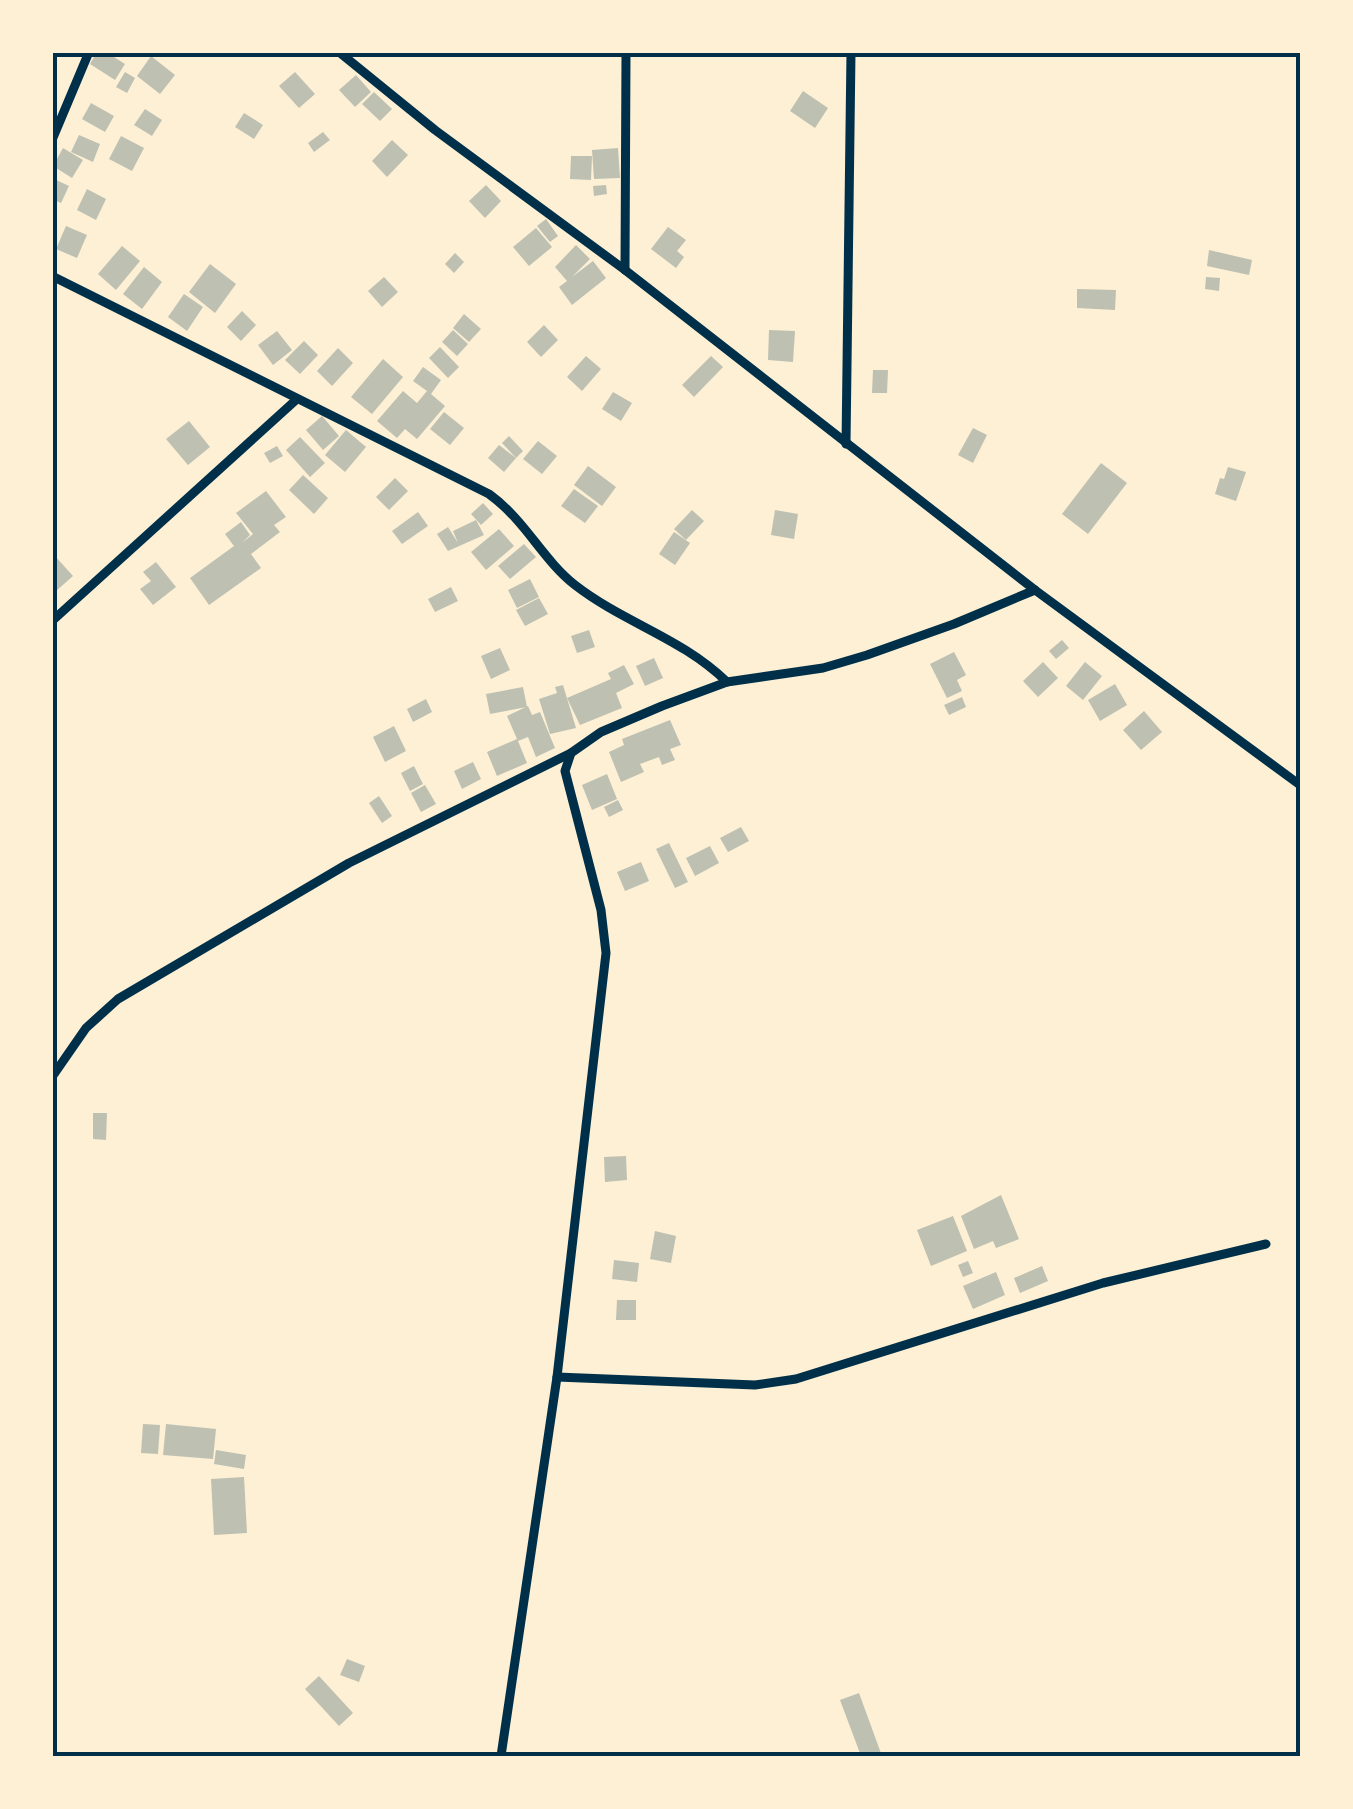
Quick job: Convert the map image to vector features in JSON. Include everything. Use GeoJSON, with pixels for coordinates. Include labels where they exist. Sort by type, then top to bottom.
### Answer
{"type":"FeatureCollection","features":[{"type":"Feature","properties":{"kind":"street"},"geometry":{"type":"LineString","coordinates":[[52,140],[89,52]]}},
{"type":"Feature","properties":{"kind":"street"},"geometry":{"type":"LineString","coordinates":[[339,52],[1034,590],[1300,784]]}},
{"type":"Feature","properties":{"kind":"street"},"geometry":{"type":"LineString","coordinates":[[625,270],[626,52]]}},
{"type":"Feature","properties":{"kind":"street"},"geometry":{"type":"LineString","coordinates":[[846,444],[851,52]]}},
{"type":"Feature","properties":{"kind":"street"},"geometry":{"type":"LineString","coordinates":[[52,276],[489,494],[520,520],[571,582],[703,658],[727,682]]}},
{"type":"Feature","properties":{"kind":"street"},"geometry":{"type":"LineString","coordinates":[[52,622],[297,399]]}},
{"type":"Feature","properties":{"kind":"street"},"geometry":{"type":"LineString","coordinates":[[52,1077],[86,1028],[118,999],[350,863],[572,754],[601,732],[727,682],[823,668],[954,624],[1034,590]]}},
{"type":"Feature","properties":{"kind":"street"},"geometry":{"type":"LineString","coordinates":[[501,1756],[557,1377],[606,953],[602,910],[565,771],[572,754]]}},
{"type":"Feature","properties":{"kind":"street"},"geometry":{"type":"LineString","coordinates":[[557,1377],[755,1385],[796,1379],[1103,1284],[1266,1244]]}},
{"type":"Feature","properties":{"kind":"building"},"geometry":{"type":"Polygon","coordinates":[[[97,52],[106,52],[125,64],[115,80],[90,64],[97,52]]]}},
{"type":"Feature","properties":{"kind":"building"},"geometry":{"type":"Polygon","coordinates":[[[151,56],[175,75],[160,94],[137,76],[151,56]]]}},
{"type":"Feature","properties":{"kind":"building"},"geometry":{"type":"Polygon","coordinates":[[[125,72],[135,78],[127,93],[116,87],[125,72]]]}},
{"type":"Feature","properties":{"kind":"building"},"geometry":{"type":"Polygon","coordinates":[[[295,72],[315,94],[299,108],[279,86],[295,72]]]}},
{"type":"Feature","properties":{"kind":"building"},"geometry":{"type":"Polygon","coordinates":[[[356,75],[371,92],[355,107],[339,90],[356,75]]]}},
{"type":"Feature","properties":{"kind":"building"},"geometry":{"type":"Polygon","coordinates":[[[803,91],[828,108],[815,128],[790,111],[803,91]]]}},
{"type":"Feature","properties":{"kind":"building"},"geometry":{"type":"Polygon","coordinates":[[[374,92],[392,109],[380,121],[362,104],[374,92]]]}},
{"type":"Feature","properties":{"kind":"building"},"geometry":{"type":"Polygon","coordinates":[[[91,103],[114,116],[105,132],[82,119],[91,103]]]}},
{"type":"Feature","properties":{"kind":"building"},"geometry":{"type":"Polygon","coordinates":[[[145,109],[162,120],[152,136],[134,125],[145,109]]]}},
{"type":"Feature","properties":{"kind":"building"},"geometry":{"type":"Polygon","coordinates":[[[244,113],[263,125],[254,139],[235,127],[244,113]]]}},
{"type":"Feature","properties":{"kind":"building"},"geometry":{"type":"Polygon","coordinates":[[[323,132],[330,140],[314,152],[308,143],[323,132]]]}},
{"type":"Feature","properties":{"kind":"building"},"geometry":{"type":"Polygon","coordinates":[[[79,135],[100,144],[93,162],[71,152],[79,135]]]}},
{"type":"Feature","properties":{"kind":"building"},"geometry":{"type":"Polygon","coordinates":[[[121,136],[144,148],[132,171],[109,159],[121,136]]]}},
{"type":"Feature","properties":{"kind":"building"},"geometry":{"type":"Polygon","coordinates":[[[392,140],[408,155],[387,177],[372,161],[392,140]]]}},
{"type":"Feature","properties":{"kind":"building"},"geometry":{"type":"Polygon","coordinates":[[[63,148],[83,160],[72,178],[53,166],[63,148]]]}},
{"type":"Feature","properties":{"kind":"building"},"geometry":{"type":"Polygon","coordinates":[[[618,148],[620,178],[594,179],[592,150],[618,148]]]}},
{"type":"Feature","properties":{"kind":"building"},"geometry":{"type":"Polygon","coordinates":[[[571,156],[592,156],[591,180],[570,179],[571,156]]]}},
{"type":"Feature","properties":{"kind":"building"},"geometry":{"type":"Polygon","coordinates":[[[52,178],[69,186],[61,203],[52,199],[52,178]]]}},
{"type":"Feature","properties":{"kind":"building"},"geometry":{"type":"Polygon","coordinates":[[[486,185],[501,201],[485,218],[469,201],[486,185]]]}},
{"type":"Feature","properties":{"kind":"building"},"geometry":{"type":"Polygon","coordinates":[[[606,185],[607,194],[594,196],[593,186],[606,185]]]}},
{"type":"Feature","properties":{"kind":"building"},"geometry":{"type":"Polygon","coordinates":[[[87,189],[106,199],[96,220],[77,210],[87,189]]]}},
{"type":"Feature","properties":{"kind":"building"},"geometry":{"type":"Polygon","coordinates":[[[546,219],[558,236],[550,242],[537,226],[546,219]]]}},
{"type":"Feature","properties":{"kind":"building"},"geometry":{"type":"Polygon","coordinates":[[[66,226],[87,235],[77,258],[56,249],[66,226]]]}},
{"type":"Feature","properties":{"kind":"building"},"geometry":{"type":"Polygon","coordinates":[[[668,227],[686,240],[677,251],[684,257],[676,268],[651,249],[668,227]]]}},
{"type":"Feature","properties":{"kind":"building"},"geometry":{"type":"Polygon","coordinates":[[[536,228],[552,247],[529,266],[513,247],[536,228]]]}},
{"type":"Feature","properties":{"kind":"building"},"geometry":{"type":"Polygon","coordinates":[[[576,245],[590,259],[572,277],[593,261],[606,278],[572,305],[559,287],[567,281],[555,267],[576,245]]]}},
{"type":"Feature","properties":{"kind":"building"},"geometry":{"type":"Polygon","coordinates":[[[122,246],[140,261],[116,290],[98,274],[122,246]]]}},
{"type":"Feature","properties":{"kind":"building"},"geometry":{"type":"Polygon","coordinates":[[[1209,250],[1252,260],[1249,275],[1207,266],[1209,250]]]}},
{"type":"Feature","properties":{"kind":"building"},"geometry":{"type":"Polygon","coordinates":[[[455,253],[464,262],[454,273],[445,264],[455,253]]]}},
{"type":"Feature","properties":{"kind":"building"},"geometry":{"type":"Polygon","coordinates":[[[210,264],[236,284],[215,313],[189,292],[210,264]]]}},
{"type":"Feature","properties":{"kind":"building"},"geometry":{"type":"Polygon","coordinates":[[[144,267],[162,282],[142,309],[123,294],[144,267]]]}},
{"type":"Feature","properties":{"kind":"building"},"geometry":{"type":"Polygon","coordinates":[[[384,277],[398,292],[382,307],[368,291],[384,277]]]}},
{"type":"Feature","properties":{"kind":"building"},"geometry":{"type":"Polygon","coordinates":[[[1206,277],[1220,278],[1219,291],[1205,289],[1206,277]]]}},
{"type":"Feature","properties":{"kind":"building"},"geometry":{"type":"Polygon","coordinates":[[[1077,289],[1116,290],[1115,310],[1077,308],[1077,289]]]}},
{"type":"Feature","properties":{"kind":"building"},"geometry":{"type":"Polygon","coordinates":[[[184,294],[203,307],[187,331],[168,317],[184,294]]]}},
{"type":"Feature","properties":{"kind":"building"},"geometry":{"type":"Polygon","coordinates":[[[242,311],[256,325],[241,341],[227,327],[242,311]]]}},
{"type":"Feature","properties":{"kind":"building"},"geometry":{"type":"Polygon","coordinates":[[[464,314],[481,329],[469,342],[453,328],[464,314]]]}},
{"type":"Feature","properties":{"kind":"building"},"geometry":{"type":"Polygon","coordinates":[[[544,325],[558,340],[541,357],[527,342],[544,325]]]}},
{"type":"Feature","properties":{"kind":"building"},"geometry":{"type":"Polygon","coordinates":[[[453,330],[468,344],[457,356],[442,342],[453,330]]]}},
{"type":"Feature","properties":{"kind":"building"},"geometry":{"type":"Polygon","coordinates":[[[769,330],[795,331],[793,362],[768,360],[769,330]]]}},
{"type":"Feature","properties":{"kind":"building"},"geometry":{"type":"Polygon","coordinates":[[[277,331],[292,350],[273,365],[258,345],[277,331]]]}},
{"type":"Feature","properties":{"kind":"building"},"geometry":{"type":"Polygon","coordinates":[[[304,341],[318,355],[300,374],[285,360],[304,341]]]}},
{"type":"Feature","properties":{"kind":"building"},"geometry":{"type":"Polygon","coordinates":[[[440,347],[459,367],[448,378],[429,358],[440,347]]]}},
{"type":"Feature","properties":{"kind":"building"},"geometry":{"type":"Polygon","coordinates":[[[338,348],[353,363],[332,386],[317,371],[338,348]]]}},
{"type":"Feature","properties":{"kind":"building"},"geometry":{"type":"Polygon","coordinates":[[[586,356],[601,369],[582,391],[567,377],[586,356]]]}},
{"type":"Feature","properties":{"kind":"building"},"geometry":{"type":"Polygon","coordinates":[[[711,356],[723,367],[694,397],[682,385],[711,356]]]}},
{"type":"Feature","properties":{"kind":"building"},"geometry":{"type":"Polygon","coordinates":[[[383,359],[403,377],[372,414],[351,397],[383,359]]]}},
{"type":"Feature","properties":{"kind":"building"},"geometry":{"type":"Polygon","coordinates":[[[423,367],[441,380],[431,394],[445,406],[417,439],[405,429],[397,438],[377,421],[403,391],[417,403],[427,391],[413,381],[423,367]]]}},
{"type":"Feature","properties":{"kind":"building"},"geometry":{"type":"Polygon","coordinates":[[[873,370],[888,370],[887,393],[872,393],[873,370]]]}},
{"type":"Feature","properties":{"kind":"building"},"geometry":{"type":"Polygon","coordinates":[[[613,392],[632,403],[621,421],[602,409],[613,392]]]}},
{"type":"Feature","properties":{"kind":"building"},"geometry":{"type":"Polygon","coordinates":[[[444,412],[464,428],[450,445],[430,429],[444,412]]]}},
{"type":"Feature","properties":{"kind":"building"},"geometry":{"type":"Polygon","coordinates":[[[322,416],[339,436],[323,450],[306,430],[322,416]]]}},
{"type":"Feature","properties":{"kind":"building"},"geometry":{"type":"Polygon","coordinates":[[[189,421],[210,447],[188,465],[166,439],[189,421]]]}},
{"type":"Feature","properties":{"kind":"building"},"geometry":{"type":"Polygon","coordinates":[[[973,428],[987,435],[973,463],[958,455],[973,428]]]}},
{"type":"Feature","properties":{"kind":"building"},"geometry":{"type":"Polygon","coordinates":[[[346,430],[366,447],[345,472],[325,455],[346,430]]]}},
{"type":"Feature","properties":{"kind":"building"},"geometry":{"type":"Polygon","coordinates":[[[509,436],[523,451],[516,458],[502,443],[509,436]]]}},
{"type":"Feature","properties":{"kind":"building"},"geometry":{"type":"Polygon","coordinates":[[[300,437],[325,463],[310,477],[286,450],[300,437]]]}},
{"type":"Feature","properties":{"kind":"building"},"geometry":{"type":"Polygon","coordinates":[[[538,441],[557,456],[542,474],[523,459],[538,441]]]}},
{"type":"Feature","properties":{"kind":"building"},"geometry":{"type":"Polygon","coordinates":[[[499,445],[516,458],[504,472],[488,458],[499,445]]]}},
{"type":"Feature","properties":{"kind":"building"},"geometry":{"type":"Polygon","coordinates":[[[277,446],[283,456],[270,463],[264,453],[277,446]]]}},
{"type":"Feature","properties":{"kind":"building"},"geometry":{"type":"Polygon","coordinates":[[[1101,463],[1127,483],[1088,534],[1062,514],[1101,463]]]}},
{"type":"Feature","properties":{"kind":"building"},"geometry":{"type":"Polygon","coordinates":[[[588,466],[616,487],[602,506],[574,485],[588,466]]]}},
{"type":"Feature","properties":{"kind":"building"},"geometry":{"type":"Polygon","coordinates":[[[1228,467],[1246,472],[1236,501],[1215,494],[1228,467]]]}},
{"type":"Feature","properties":{"kind":"building"},"geometry":{"type":"Polygon","coordinates":[[[303,475],[328,498],[314,514],[289,490],[303,475]]]}},
{"type":"Feature","properties":{"kind":"building"},"geometry":{"type":"Polygon","coordinates":[[[395,478],[408,491],[389,510],[376,497],[395,478]]]}},
{"type":"Feature","properties":{"kind":"building"},"geometry":{"type":"Polygon","coordinates":[[[574,489],[598,506],[585,523],[561,506],[574,489]]]}},
{"type":"Feature","properties":{"kind":"building"},"geometry":{"type":"Polygon","coordinates":[[[266,491],[286,517],[274,525],[280,532],[251,554],[261,568],[209,605],[190,578],[234,546],[225,534],[241,522],[250,535],[242,543],[253,534],[236,513],[266,491]]]}},
{"type":"Feature","properties":{"kind":"building"},"geometry":{"type":"Polygon","coordinates":[[[483,503],[493,514],[481,525],[471,514],[483,503]]]}},
{"type":"Feature","properties":{"kind":"building"},"geometry":{"type":"Polygon","coordinates":[[[692,510],[704,521],[686,540],[674,529],[692,510]]]}},
{"type":"Feature","properties":{"kind":"building"},"geometry":{"type":"Polygon","coordinates":[[[775,510],[798,514],[794,539],[771,535],[775,510]]]}},
{"type":"Feature","properties":{"kind":"building"},"geometry":{"type":"Polygon","coordinates":[[[418,512],[428,526],[402,544],[392,531],[418,512]]]}},
{"type":"Feature","properties":{"kind":"building"},"geometry":{"type":"Polygon","coordinates":[[[476,520],[484,535],[448,551],[437,534],[448,527],[458,543],[453,531],[476,520]]]}},
{"type":"Feature","properties":{"kind":"building"},"geometry":{"type":"Polygon","coordinates":[[[499,529],[514,546],[486,570],[471,552],[499,529]]]}},
{"type":"Feature","properties":{"kind":"building"},"geometry":{"type":"Polygon","coordinates":[[[674,532],[690,543],[675,565],[659,554],[674,532]]]}},
{"type":"Feature","properties":{"kind":"building"},"geometry":{"type":"Polygon","coordinates":[[[524,544],[536,557],[510,579],[498,566],[524,544]]]}},
{"type":"Feature","properties":{"kind":"building"},"geometry":{"type":"Polygon","coordinates":[[[55,556],[73,576],[56,591],[52,588],[55,556]]]}},
{"type":"Feature","properties":{"kind":"building"},"geometry":{"type":"Polygon","coordinates":[[[156,562],[176,587],[153,605],[140,589],[151,581],[143,572],[156,562]]]}},
{"type":"Feature","properties":{"kind":"building"},"geometry":{"type":"Polygon","coordinates":[[[530,579],[539,597],[517,608],[508,590],[530,579]]]}},
{"type":"Feature","properties":{"kind":"building"},"geometry":{"type":"Polygon","coordinates":[[[451,587],[458,601],[435,612],[428,599],[451,587]]]}},
{"type":"Feature","properties":{"kind":"building"},"geometry":{"type":"Polygon","coordinates":[[[539,598],[548,614],[525,626],[516,610],[539,598]]]}},
{"type":"Feature","properties":{"kind":"building"},"geometry":{"type":"Polygon","coordinates":[[[589,630],[595,647],[577,653],[571,636],[589,630]]]}},
{"type":"Feature","properties":{"kind":"building"},"geometry":{"type":"Polygon","coordinates":[[[1062,640],[1069,648],[1056,659],[1049,651],[1062,640]]]}},
{"type":"Feature","properties":{"kind":"building"},"geometry":{"type":"Polygon","coordinates":[[[500,648],[510,670],[491,679],[481,656],[500,648]]]}},
{"type":"Feature","properties":{"kind":"building"},"geometry":{"type":"Polygon","coordinates":[[[954,652],[966,675],[957,680],[962,691],[947,698],[930,664],[954,652]]]}},
{"type":"Feature","properties":{"kind":"building"},"geometry":{"type":"Polygon","coordinates":[[[654,658],[663,678],[645,686],[636,666],[654,658]]]}},
{"type":"Feature","properties":{"kind":"building"},"geometry":{"type":"Polygon","coordinates":[[[1043,662],[1058,678],[1038,697],[1023,681],[1043,662]]]}},
{"type":"Feature","properties":{"kind":"building"},"geometry":{"type":"Polygon","coordinates":[[[1085,662],[1102,676],[1083,700],[1066,686],[1085,662]]]}},
{"type":"Feature","properties":{"kind":"building"},"geometry":{"type":"Polygon","coordinates":[[[624,665],[634,684],[616,693],[622,708],[580,725],[567,698],[611,679],[608,673],[624,665]]]}},
{"type":"Feature","properties":{"kind":"building"},"geometry":{"type":"Polygon","coordinates":[[[1115,684],[1127,705],[1100,721],[1088,700],[1115,684]]]}},
{"type":"Feature","properties":{"kind":"building"},"geometry":{"type":"Polygon","coordinates":[[[563,685],[576,728],[550,734],[539,699],[557,693],[555,687],[563,685]]]}},
{"type":"Feature","properties":{"kind":"building"},"geometry":{"type":"Polygon","coordinates":[[[523,687],[527,707],[490,714],[486,694],[523,687]]]}},
{"type":"Feature","properties":{"kind":"building"},"geometry":{"type":"Polygon","coordinates":[[[962,697],[966,707],[949,715],[944,705],[962,697]]]}},
{"type":"Feature","properties":{"kind":"building"},"geometry":{"type":"Polygon","coordinates":[[[426,699],[432,712],[413,722],[407,709],[426,699]]]}},
{"type":"Feature","properties":{"kind":"building"},"geometry":{"type":"Polygon","coordinates":[[[528,706],[532,715],[540,712],[555,748],[536,757],[528,737],[518,741],[527,763],[497,776],[487,752],[517,739],[507,716],[528,706]]]}},
{"type":"Feature","properties":{"kind":"building"},"geometry":{"type":"Polygon","coordinates":[[[1144,711],[1162,732],[1141,750],[1123,730],[1144,711]]]}},
{"type":"Feature","properties":{"kind":"building"},"geometry":{"type":"Polygon","coordinates":[[[670,720],[681,745],[670,749],[675,760],[662,765],[659,757],[640,764],[644,772],[621,782],[609,752],[624,745],[622,739],[670,720]]]}},
{"type":"Feature","properties":{"kind":"building"},"geometry":{"type":"Polygon","coordinates":[[[394,726],[406,751],[385,762],[373,737],[394,726]]]}},
{"type":"Feature","properties":{"kind":"building"},"geometry":{"type":"Polygon","coordinates":[[[473,762],[481,779],[462,789],[454,771],[473,762]]]}},
{"type":"Feature","properties":{"kind":"building"},"geometry":{"type":"Polygon","coordinates":[[[414,766],[423,784],[410,791],[401,773],[414,766]]]}},
{"type":"Feature","properties":{"kind":"building"},"geometry":{"type":"Polygon","coordinates":[[[607,774],[617,799],[592,810],[582,785],[607,774]]]}},
{"type":"Feature","properties":{"kind":"building"},"geometry":{"type":"Polygon","coordinates":[[[425,785],[436,804],[421,812],[411,793],[425,785]]]}},
{"type":"Feature","properties":{"kind":"building"},"geometry":{"type":"Polygon","coordinates":[[[379,796],[392,816],[382,823],[369,803],[379,796]]]}},
{"type":"Feature","properties":{"kind":"building"},"geometry":{"type":"Polygon","coordinates":[[[618,800],[623,810],[609,817],[604,807],[618,800]]]}},
{"type":"Feature","properties":{"kind":"building"},"geometry":{"type":"Polygon","coordinates":[[[741,827],[749,841],[728,852],[720,838],[741,827]]]}},
{"type":"Feature","properties":{"kind":"building"},"geometry":{"type":"Polygon","coordinates":[[[669,843],[688,882],[675,888],[656,849],[669,843]]]}},
{"type":"Feature","properties":{"kind":"building"},"geometry":{"type":"Polygon","coordinates":[[[710,846],[719,863],[695,876],[686,858],[710,846]]]}},
{"type":"Feature","properties":{"kind":"building"},"geometry":{"type":"Polygon","coordinates":[[[641,862],[649,881],[625,891],[617,872],[641,862]]]}},
{"type":"Feature","properties":{"kind":"building"},"geometry":{"type":"Polygon","coordinates":[[[93,1113],[107,1113],[106,1140],[93,1139],[93,1113]]]}},
{"type":"Feature","properties":{"kind":"building"},"geometry":{"type":"Polygon","coordinates":[[[626,1156],[627,1180],[605,1182],[604,1157],[626,1156]]]}},
{"type":"Feature","properties":{"kind":"building"},"geometry":{"type":"Polygon","coordinates":[[[1001,1195],[1019,1239],[996,1248],[993,1241],[974,1249],[961,1216],[1001,1195]]]}},
{"type":"Feature","properties":{"kind":"building"},"geometry":{"type":"Polygon","coordinates":[[[953,1216],[967,1251],[931,1266],[917,1230],[953,1216]]]}},
{"type":"Feature","properties":{"kind":"building"},"geometry":{"type":"Polygon","coordinates":[[[655,1231],[676,1236],[671,1263],[650,1259],[655,1231]]]}},
{"type":"Feature","properties":{"kind":"building"},"geometry":{"type":"Polygon","coordinates":[[[614,1260],[639,1263],[637,1282],[612,1279],[614,1260]]]}},
{"type":"Feature","properties":{"kind":"building"},"geometry":{"type":"Polygon","coordinates":[[[968,1261],[973,1273],[963,1277],[958,1265],[968,1261]]]}},
{"type":"Feature","properties":{"kind":"building"},"geometry":{"type":"Polygon","coordinates":[[[1042,1266],[1048,1281],[1020,1293],[1014,1278],[1042,1266]]]}},
{"type":"Feature","properties":{"kind":"building"},"geometry":{"type":"Polygon","coordinates":[[[996,1272],[1005,1295],[973,1309],[963,1286],[996,1272]]]}},
{"type":"Feature","properties":{"kind":"building"},"geometry":{"type":"Polygon","coordinates":[[[617,1300],[636,1300],[636,1320],[616,1320],[617,1300]]]}},
{"type":"Feature","properties":{"kind":"building"},"geometry":{"type":"Polygon","coordinates":[[[143,1424],[160,1425],[158,1454],[141,1453],[143,1424]]]}},
{"type":"Feature","properties":{"kind":"building"},"geometry":{"type":"Polygon","coordinates":[[[166,1424],[216,1429],[213,1459],[163,1455],[166,1424]]]}},
{"type":"Feature","properties":{"kind":"building"},"geometry":{"type":"Polygon","coordinates":[[[216,1450],[246,1455],[244,1469],[214,1464],[216,1450]]]}},
{"type":"Feature","properties":{"kind":"building"},"geometry":{"type":"Polygon","coordinates":[[[244,1477],[247,1533],[214,1535],[211,1479],[244,1477]]]}},
{"type":"Feature","properties":{"kind":"building"},"geometry":{"type":"Polygon","coordinates":[[[347,1659],[365,1666],[359,1682],[340,1675],[347,1659]]]}},
{"type":"Feature","properties":{"kind":"building"},"geometry":{"type":"Polygon","coordinates":[[[319,1676],[353,1713],[339,1726],[305,1689],[319,1676]]]}},
{"type":"Feature","properties":{"kind":"building"},"geometry":{"type":"Polygon","coordinates":[[[859,1693],[882,1756],[861,1756],[840,1700],[859,1693]]]}}]}
